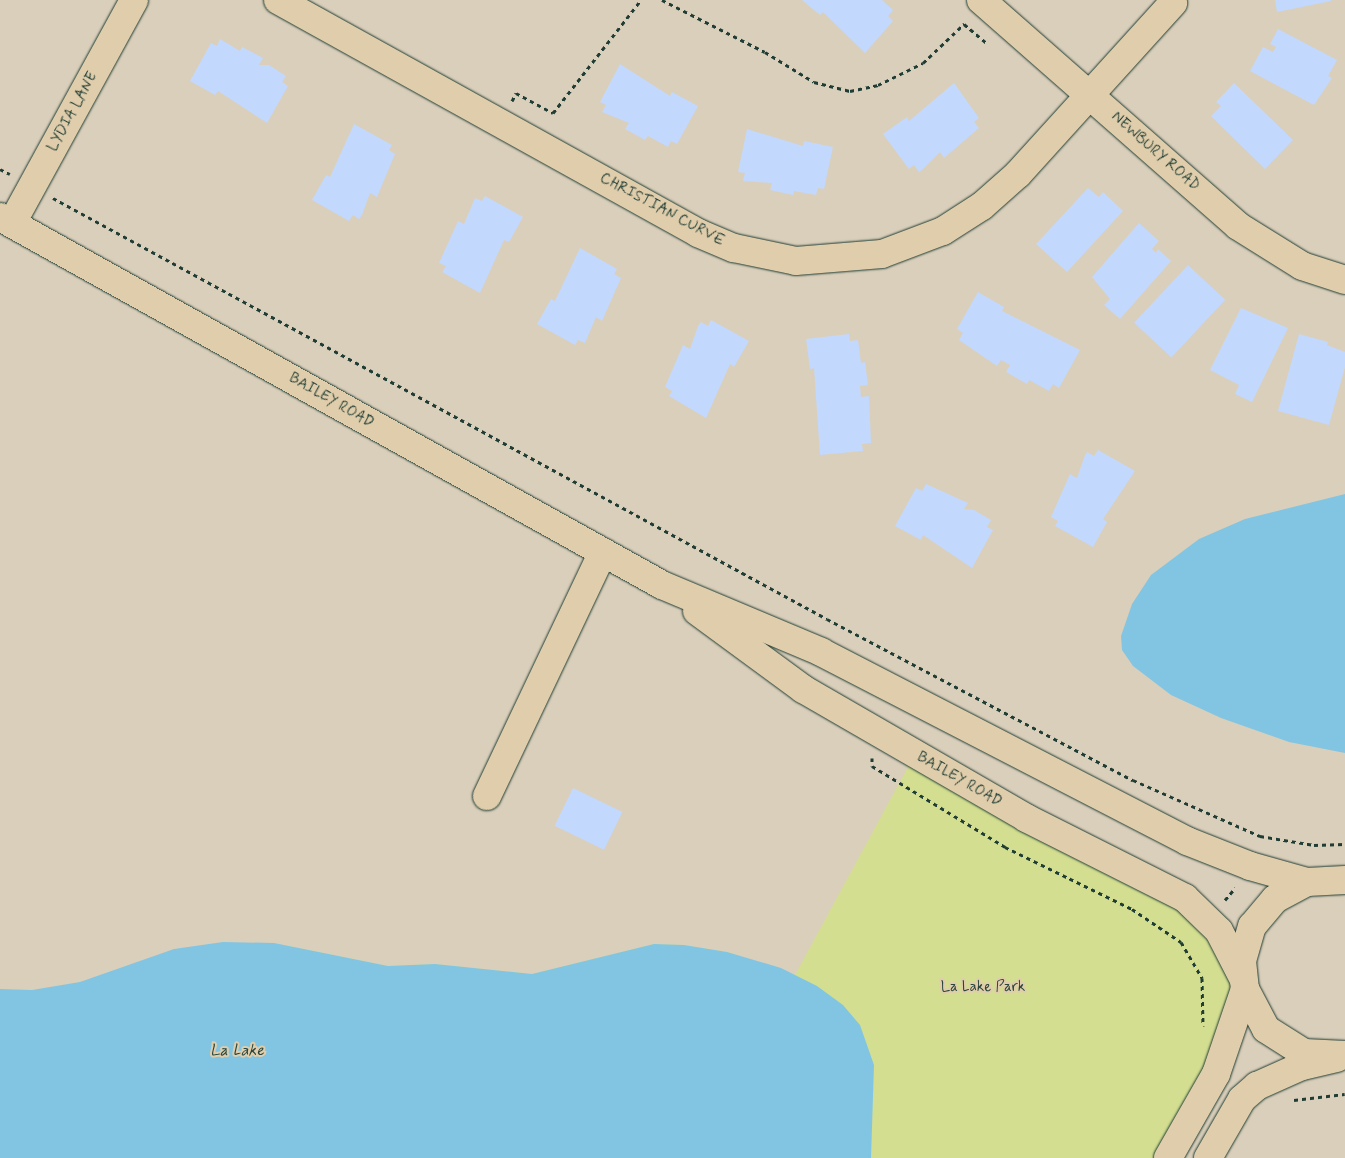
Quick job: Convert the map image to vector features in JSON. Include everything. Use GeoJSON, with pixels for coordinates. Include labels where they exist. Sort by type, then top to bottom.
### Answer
{"type":"FeatureCollection","features":[{"type":"Feature","properties":{"kind":"main road","name":"LYDIA LANE"},"geometry":{"type":"LineString","coordinates":[[6,220],[32,186],[134,0]]}},
{"type":"Feature","properties":{"kind":"main road","name":"CHRISTIAN CURVE"},"geometry":{"type":"LineString","coordinates":[[278,0],[698,233],[734,248],[796,261],[836,260],[882,254],[943,231],[982,206],[1018,174],[1173,3]]}},
{"type":"Feature","properties":{"kind":"main road","name":"NEWBURY ROAD"},"geometry":{"type":"LineString","coordinates":[[981,0],[1238,226],[1302,266],[1345,280]]}},
{"type":"Feature","properties":{"kind":"main road","name":"BAILEY ROAD"},"geometry":{"type":"LineString","coordinates":[[6,220],[662,585],[821,652],[1151,824],[1246,864],[1307,882]]}},
{"type":"Feature","properties":{"kind":"main road"},"geometry":{"type":"LineString","coordinates":[[488,796],[603,552]]}},
{"type":"Feature","properties":{"kind":"main road","name":"BAILEY ROAD"},"geometry":{"type":"LineString","coordinates":[[662,585],[803,689],[1026,818],[1168,887],[1207,917],[1231,951],[1244,984],[1266,1029],[1284,1043],[1304,1053],[1345,1056]]}},
{"type":"Feature","properties":{"kind":"main road"},"geometry":{"type":"LineString","coordinates":[[1168,1158],[1220,1066],[1244,984],[1246,943],[1258,919],[1275,899],[1307,882],[1345,880]]}},
{"type":"Feature","properties":{"kind":"main road"},"geometry":{"type":"LineString","coordinates":[[1208,1158],[1242,1099],[1257,1086],[1302,1066],[1345,1056]]}},
{"type":"Feature","properties":{"kind":"path"},"geometry":{"type":"LineString","coordinates":[[500,123],[516,93],[553,113],[641,0]]}},
{"type":"Feature","properties":{"kind":"path"},"geometry":{"type":"LineString","coordinates":[[662,0],[830,88],[850,91],[898,76],[923,63],[964,24],[994,49]]}},
{"type":"Feature","properties":{"kind":"path"},"geometry":{"type":"LineString","coordinates":[[0,169],[978,700],[1196,811],[1260,836],[1314,845],[1345,844]]}},
{"type":"Feature","properties":{"kind":"path"},"geometry":{"type":"LineString","coordinates":[[870,728],[872,766],[1005,847],[1132,909],[1181,942],[1202,978],[1205,1003],[1202,1034]]}},
{"type":"Feature","properties":{"kind":"path"},"geometry":{"type":"LineString","coordinates":[[1181,942],[1233,892],[1260,836]]}},
{"type":"Feature","properties":{"kind":"path"},"geometry":{"type":"LineString","coordinates":[[1291,1102],[1345,1094]]}},
{"type":"Feature","properties":{"kind":"green space","name":"La Lake Park"},"geometry":{"type":"Polygon","coordinates":[[[915,754],[1168,887],[1243,978],[1168,1158],[228,1158],[289,946],[388,966],[435,964],[532,974],[654,944],[684,945],[727,952],[795,975],[915,754]]]}},
{"type":"Feature","properties":{"kind":"water"},"geometry":{"type":"Polygon","coordinates":[[[1345,494],[1345,753],[1289,742],[1221,718],[1171,695],[1133,666],[1122,650],[1121,636],[1132,604],[1151,575],[1199,539],[1245,519],[1345,494]]]}},
{"type":"Feature","properties":{"kind":"water","name":"La Lake"},"geometry":{"type":"Polygon","coordinates":[[[223,942],[274,943],[388,966],[435,964],[532,974],[654,944],[684,945],[727,952],[781,968],[817,986],[843,1005],[860,1025],[874,1065],[871,1158],[0,1158],[0,989],[32,990],[80,982],[174,949],[223,942]]]}},
{"type":"Feature","properties":{"kind":"building"},"geometry":{"type":"Polygon","coordinates":[[[802,0],[882,0],[893,10],[888,16],[893,21],[865,53],[823,12],[820,15],[802,0]]]}},
{"type":"Feature","properties":{"kind":"building"},"geometry":{"type":"Polygon","coordinates":[[[1275,0],[1331,0],[1331,1],[1277,12],[1275,0]]]}},
{"type":"Feature","properties":{"kind":"building"},"geometry":{"type":"Polygon","coordinates":[[[1278,29],[1337,60],[1328,76],[1332,78],[1314,105],[1250,71],[1263,47],[1273,52],[1276,47],[1270,44],[1278,29]]]}},
{"type":"Feature","properties":{"kind":"building"},"geometry":{"type":"Polygon","coordinates":[[[220,39],[240,51],[242,47],[263,58],[259,65],[269,65],[286,76],[282,82],[288,86],[267,123],[218,91],[215,95],[190,81],[211,43],[217,46],[220,39]]]}},
{"type":"Feature","properties":{"kind":"building"},"geometry":{"type":"Polygon","coordinates":[[[620,64],[670,96],[672,92],[698,106],[677,144],[671,141],[668,147],[648,136],[645,140],[625,129],[629,123],[602,112],[606,105],[600,102],[620,64]]]}},
{"type":"Feature","properties":{"kind":"building"},"geometry":{"type":"Polygon","coordinates":[[[954,83],[979,118],[974,122],[979,128],[944,158],[940,152],[919,172],[914,165],[909,169],[883,134],[907,117],[909,121],[954,83]]]}},
{"type":"Feature","properties":{"kind":"building"},"geometry":{"type":"Polygon","coordinates":[[[1234,83],[1293,140],[1265,169],[1211,116],[1221,106],[1216,102],[1234,83]]]}},
{"type":"Feature","properties":{"kind":"building"},"geometry":{"type":"Polygon","coordinates":[[[354,124],[392,145],[389,150],[395,154],[377,197],[370,193],[359,219],[353,215],[349,221],[312,200],[326,175],[330,177],[354,124]]]}},
{"type":"Feature","properties":{"kind":"building"},"geometry":{"type":"Polygon","coordinates":[[[747,129],[803,146],[804,141],[833,147],[824,189],[818,188],[816,195],[794,191],[793,195],[770,190],[772,183],[743,181],[745,173],[738,172],[747,129]]]}},
{"type":"Feature","properties":{"kind":"building"},"geometry":{"type":"Polygon","coordinates":[[[1088,188],[1099,197],[1103,192],[1123,211],[1067,272],[1036,244],[1088,188]]]}},
{"type":"Feature","properties":{"kind":"building"},"geometry":{"type":"Polygon","coordinates":[[[485,196],[523,217],[509,242],[504,240],[480,293],[442,272],[446,266],[439,263],[458,221],[464,224],[475,198],[482,201],[485,196]]]}},
{"type":"Feature","properties":{"kind":"building"},"geometry":{"type":"Polygon","coordinates":[[[1139,223],[1159,241],[1152,249],[1156,253],[1158,249],[1171,261],[1120,319],[1104,305],[1110,299],[1092,277],[1139,223]]]}},
{"type":"Feature","properties":{"kind":"building"},"geometry":{"type":"Polygon","coordinates":[[[580,248],[617,269],[614,274],[621,278],[602,321],[596,317],[585,343],[578,340],[575,345],[537,324],[551,299],[555,301],[580,248]]]}},
{"type":"Feature","properties":{"kind":"building"},"geometry":{"type":"Polygon","coordinates":[[[1188,265],[1225,300],[1171,358],[1134,323],[1188,265]]]}},
{"type":"Feature","properties":{"kind":"building"},"geometry":{"type":"Polygon","coordinates":[[[978,292],[1004,307],[1002,311],[1080,350],[1059,388],[1053,384],[1049,391],[1029,380],[1027,384],[1006,372],[1010,365],[1001,360],[997,366],[959,340],[963,333],[957,329],[978,292]]]}},
{"type":"Feature","properties":{"kind":"building"},"geometry":{"type":"Polygon","coordinates":[[[1241,308],[1288,328],[1252,402],[1235,394],[1239,385],[1210,370],[1241,308]]]}},
{"type":"Feature","properties":{"kind":"building"},"geometry":{"type":"Polygon","coordinates":[[[711,320],[749,341],[734,367],[730,364],[706,418],[669,396],[672,391],[665,387],[683,345],[690,349],[698,326],[701,322],[708,326],[711,320]]]}},
{"type":"Feature","properties":{"kind":"building"},"geometry":{"type":"Polygon","coordinates":[[[849,334],[850,341],[858,340],[861,363],[865,362],[868,385],[860,386],[861,397],[869,396],[871,443],[862,444],[863,451],[820,455],[814,368],[810,369],[806,339],[849,334]]]}},
{"type":"Feature","properties":{"kind":"building"},"geometry":{"type":"Polygon","coordinates":[[[1299,334],[1328,342],[1327,345],[1345,352],[1345,367],[1329,425],[1278,411],[1299,334]]]}},
{"type":"Feature","properties":{"kind":"building"},"geometry":{"type":"Polygon","coordinates":[[[1098,450],[1135,471],[1103,519],[1107,522],[1093,547],[1055,526],[1058,521],[1051,517],[1070,474],[1077,478],[1087,452],[1094,456],[1098,450]]]}},
{"type":"Feature","properties":{"kind":"building"},"geometry":{"type":"Polygon","coordinates":[[[926,484],[968,503],[964,509],[974,510],[991,520],[987,527],[993,530],[972,568],[923,535],[921,540],[895,526],[916,488],[922,491],[926,484]]]}},
{"type":"Feature","properties":{"kind":"building"},"geometry":{"type":"Polygon","coordinates":[[[573,788],[622,812],[604,850],[555,826],[573,788]]]}}]}
